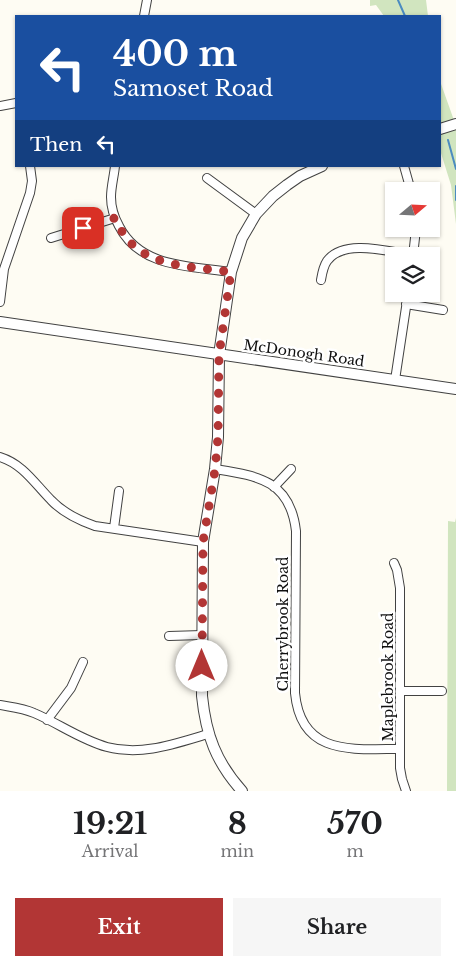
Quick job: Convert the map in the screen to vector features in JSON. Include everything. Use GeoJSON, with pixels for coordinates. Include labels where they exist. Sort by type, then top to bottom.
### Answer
{"type":"FeatureCollection","features":[{"type":"Feature","properties":{"kind":"street"},"geometry":{"type":"LineString","coordinates":[[144,15],[147,0]]}},
{"type":"Feature","properties":{"kind":"street"},"geometry":{"type":"LineString","coordinates":[[0,106],[15,103]]}},
{"type":"Feature","properties":{"kind":"street"},"geometry":{"type":"LineString","coordinates":[[441,129],[456,124]]}},
{"type":"Feature","properties":{"kind":"street"},"geometry":{"type":"LineString","coordinates":[[0,302],[4,270],[30,193],[32,181],[30,167]]}},
{"type":"Feature","properties":{"kind":"street"},"geometry":{"type":"LineString","coordinates":[[115,167],[111,195],[115,218],[128,241],[148,256],[169,263],[231,272]]}},
{"type":"Feature","properties":{"kind":"street"},"geometry":{"type":"LineString","coordinates":[[242,791],[221,763],[208,734],[202,696],[203,542],[215,470],[218,437],[219,355],[231,272],[242,238],[256,214],[272,196],[300,176],[320,167]]}},
{"type":"Feature","properties":{"kind":"street"},"geometry":{"type":"LineString","coordinates":[[404,167],[408,182]]}},
{"type":"Feature","properties":{"kind":"street"},"geometry":{"type":"LineString","coordinates":[[207,178],[256,214]]}},
{"type":"Feature","properties":{"kind":"street"},"geometry":{"type":"LineString","coordinates":[[52,238],[115,218]]}},
{"type":"Feature","properties":{"kind":"street"},"geometry":{"type":"LineString","coordinates":[[321,280],[327,261],[340,252],[348,249],[365,248],[385,251]]}},
{"type":"Feature","properties":{"kind":"street"},"geometry":{"type":"LineString","coordinates":[[395,380],[406,304],[442,310]]}},
{"type":"Feature","properties":{"kind":"street","name":"McDonogh Road"},"geometry":{"type":"LineString","coordinates":[[0,322],[456,389]]}},
{"type":"Feature","properties":{"kind":"street"},"geometry":{"type":"LineString","coordinates":[[0,457],[12,461],[22,468],[52,501],[72,516],[95,526],[203,542]]}},
{"type":"Feature","properties":{"kind":"street"},"geometry":{"type":"LineString","coordinates":[[274,487],[291,469]]}},
{"type":"Feature","properties":{"kind":"street","name":"Cherrybrook Road"},"geometry":{"type":"LineString","coordinates":[[215,470],[257,477],[274,487],[290,506],[296,531],[295,693],[298,714],[309,732],[318,739],[339,748],[400,749]]}},
{"type":"Feature","properties":{"kind":"street"},"geometry":{"type":"LineString","coordinates":[[114,528],[119,491]]}},
{"type":"Feature","properties":{"kind":"street","name":"Maplebrook Road"},"geometry":{"type":"LineString","coordinates":[[394,563],[398,570],[400,588],[400,749],[402,779],[406,791]]}},
{"type":"Feature","properties":{"kind":"street"},"geometry":{"type":"LineString","coordinates":[[169,636],[202,635]]}},
{"type":"Feature","properties":{"kind":"street"},"geometry":{"type":"LineString","coordinates":[[47,720],[70,688],[83,662]]}},
{"type":"Feature","properties":{"kind":"street"},"geometry":{"type":"LineString","coordinates":[[400,691],[442,691]]}},
{"type":"Feature","properties":{"kind":"street"},"geometry":{"type":"LineString","coordinates":[[0,705],[22,709],[105,746],[119,749],[148,750],[208,734]]}},
{"type":"Feature","properties":{"kind":"green space"},"geometry":{"type":"Polygon","coordinates":[[[370,0],[426,0],[428,15],[383,15],[376,5],[370,6],[370,0]]]}},
{"type":"Feature","properties":{"kind":"green space"},"geometry":{"type":"Polygon","coordinates":[[[441,84],[456,126],[456,224],[451,185],[441,153],[441,84]]]}},
{"type":"Feature","properties":{"kind":"green space"},"geometry":{"type":"Polygon","coordinates":[[[456,518],[456,791],[447,791],[448,521],[455,522],[456,518]]]}},
{"type":"Feature","properties":{"kind":"waterway"},"geometry":{"type":"LineString","coordinates":[[398,0],[405,15]]}},
{"type":"Feature","properties":{"kind":"waterway"},"geometry":{"type":"LineString","coordinates":[[448,140],[456,169]]}},
{"type":"Feature","properties":{"kind":"waterway"},"geometry":{"type":"LineString","coordinates":[[456,186],[456,200]]}},
{"type":"Feature","properties":{"kind":"route"},"geometry":{"type":"LineString","coordinates":[[83,228],[115,218],[128,241],[148,256],[169,263],[231,272],[219,355],[218,437],[215,470],[203,542],[202,666]]}}]}
